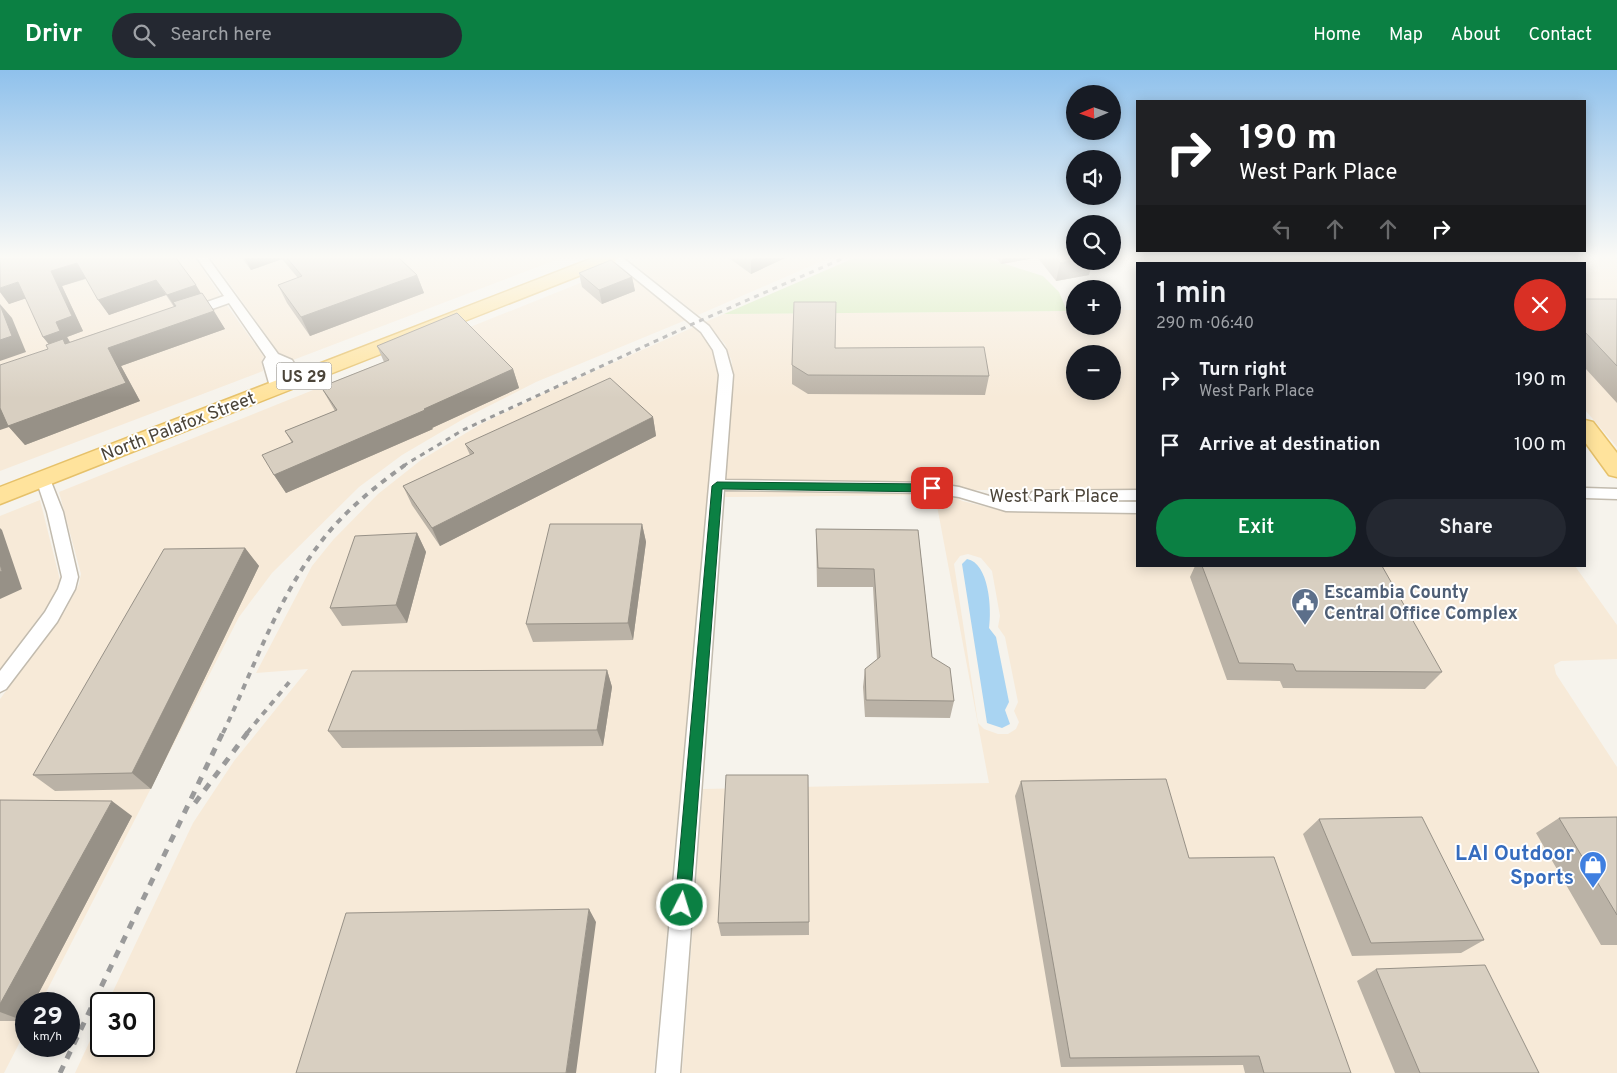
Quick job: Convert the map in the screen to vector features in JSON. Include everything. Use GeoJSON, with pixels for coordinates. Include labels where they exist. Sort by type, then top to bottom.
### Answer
{"type":"FeatureCollection","features":[{"type":"Feature","properties":{"kind":"main road","name":"North Palafox Street"},"geometry":{"type":"LineString","coordinates":[[0,496],[488,305]]}},
{"type":"Feature","properties":{"kind":"main road"},"geometry":{"type":"LineString","coordinates":[[1586,428],[1617,469]]}},
{"type":"Feature","properties":{"kind":"street"},"geometry":{"type":"LineString","coordinates":[[176,318],[212,305]]}},
{"type":"Feature","properties":{"kind":"street"},"geometry":{"type":"LineString","coordinates":[[236,305],[273,357],[287,363],[297,379]]}},
{"type":"Feature","properties":{"kind":"street"},"geometry":{"type":"LineString","coordinates":[[668,1073],[726,374],[722,353],[713,338],[705,329],[675,305]]}},
{"type":"Feature","properties":{"kind":"street"},"geometry":{"type":"LineString","coordinates":[[273,357],[270,362],[276,387]]}},
{"type":"Feature","properties":{"kind":"street"},"geometry":{"type":"LineString","coordinates":[[0,684],[58,605],[69,586],[70,578],[56,518],[43,478]]}},
{"type":"Feature","properties":{"kind":"street","name":"West Park Place"},"geometry":{"type":"LineString","coordinates":[[717,486],[932,488],[1006,506],[1136,508]]}},
{"type":"Feature","properties":{"kind":"street"},"geometry":{"type":"LineString","coordinates":[[1586,493],[1617,494]]}},
{"type":"Feature","properties":{"kind":"street","name":"West Park Place"},"geometry":{"type":"LineString","coordinates":[[970,496],[1136,495]]}},
{"type":"Feature","properties":{"kind":"street"},"geometry":{"type":"LineString","coordinates":[[1586,504],[1617,505]]}},
{"type":"Feature","properties":{"kind":"shaded area"},"geometry":{"type":"Polygon","coordinates":[[[0,305],[202,305],[0,374],[0,305]]]}},
{"type":"Feature","properties":{"kind":"shaded area"},"geometry":{"type":"Polygon","coordinates":[[[224,305],[227,305],[264,357],[262,359],[264,360],[262,364],[263,371],[0,471],[0,382],[224,305]]]}},
{"type":"Feature","properties":{"kind":"shaded area"},"geometry":{"type":"Polygon","coordinates":[[[245,305],[438,305],[293,360],[279,353],[245,305]]]}},
{"type":"Feature","properties":{"kind":"shaded area"},"geometry":{"type":"Polygon","coordinates":[[[526,305],[667,305],[686,320],[536,382],[465,418],[402,455],[359,487],[272,573],[239,617],[46,992],[15,992],[15,1052],[4,1073],[0,1073],[0,699],[65,611],[79,584],[81,574],[59,492],[526,305]]]}},
{"type":"Feature","properties":{"kind":"shaded area"},"geometry":{"type":"Polygon","coordinates":[[[685,305],[721,305],[698,315],[685,305]]]}},
{"type":"Feature","properties":{"kind":"shaded area"},"geometry":{"type":"Polygon","coordinates":[[[1586,306],[1617,307],[1617,447],[1586,411],[1586,306]]]}},
{"type":"Feature","properties":{"kind":"shaded area"},"geometry":{"type":"Polygon","coordinates":[[[1121,310],[1136,310],[1136,490],[971,490],[932,483],[726,480],[733,391],[732,362],[725,344],[705,322],[724,314],[1066,311],[1066,335],[1121,335],[1121,310]]]}},
{"type":"Feature","properties":{"kind":"shaded area"},"geometry":{"type":"Polygon","coordinates":[[[694,327],[706,339],[715,354],[718,375],[717,392],[654,1073],[75,1073],[90,1041],[90,1057],[155,1057],[155,992],[113,992],[193,823],[234,761],[308,669],[256,673],[312,566],[333,540],[378,494],[421,460],[481,424],[545,393],[694,327]]]}},
{"type":"Feature","properties":{"kind":"shaded area"},"geometry":{"type":"Polygon","coordinates":[[[726,491],[932,493],[956,497],[962,501],[1008,512],[1136,513],[1136,567],[1576,567],[1617,625],[1617,659],[1561,661],[1554,665],[1556,674],[1617,767],[1617,1073],[682,1073],[703,789],[989,783],[935,495],[725,497],[726,491]],[[968,554],[960,556],[954,564],[978,723],[984,729],[998,734],[1008,734],[1016,729],[1019,722],[1014,711],[1018,702],[1005,637],[998,627],[1000,616],[992,571],[981,558],[968,554]]]}},
{"type":"Feature","properties":{"kind":"shaded area"},"geometry":{"type":"Polygon","coordinates":[[[40,500],[60,580],[58,588],[48,605],[0,670],[0,516],[40,500]]]}},
{"type":"Feature","properties":{"kind":"green space"},"geometry":{"type":"Polygon","coordinates":[[[745,305],[1064,305],[1066,311],[724,314],[745,305]]]}},
{"type":"Feature","properties":{"kind":"water"},"geometry":{"type":"Polygon","coordinates":[[[967,559],[974,562],[980,569],[987,588],[990,610],[989,628],[996,637],[1009,702],[1005,710],[1010,724],[1002,728],[987,723],[962,564],[967,559]]]}},
{"type":"Feature","properties":{"kind":"building"},"geometry":{"type":"Polygon","coordinates":[[[0,305],[12,336],[0,340],[0,305]]]}},
{"type":"Feature","properties":{"kind":"building"},"geometry":{"type":"Polygon","coordinates":[[[28,305],[67,305],[72,316],[56,322],[60,331],[43,337],[28,305]]]}},
{"type":"Feature","properties":{"kind":"building"},"geometry":{"type":"Polygon","coordinates":[[[210,305],[214,311],[108,348],[126,383],[8,426],[0,408],[0,365],[48,349],[46,345],[63,339],[65,344],[176,306],[210,305]]]}},
{"type":"Feature","properties":{"kind":"building"},"geometry":{"type":"Polygon","coordinates":[[[292,305],[335,305],[301,317],[292,305]]]}},
{"type":"Feature","properties":{"kind":"building"},"geometry":{"type":"Polygon","coordinates":[[[794,305],[836,305],[835,348],[984,347],[989,376],[808,375],[792,365],[794,305]]]}},
{"type":"Feature","properties":{"kind":"building"},"geometry":{"type":"Polygon","coordinates":[[[1586,305],[1617,305],[1617,366],[1586,333],[1586,305]]]}},
{"type":"Feature","properties":{"kind":"building"},"geometry":{"type":"Polygon","coordinates":[[[457,313],[513,369],[425,410],[274,475],[262,455],[293,442],[285,431],[337,410],[321,387],[389,360],[377,346],[457,313]]]}},
{"type":"Feature","properties":{"kind":"building"},"geometry":{"type":"Polygon","coordinates":[[[610,378],[653,417],[432,528],[403,486],[474,453],[465,444],[610,378]]]}},
{"type":"Feature","properties":{"kind":"building"},"geometry":{"type":"Polygon","coordinates":[[[550,524],[642,524],[628,623],[526,624],[550,524]]]}},
{"type":"Feature","properties":{"kind":"building"},"geometry":{"type":"Polygon","coordinates":[[[816,529],[918,530],[932,657],[950,668],[954,701],[866,700],[865,669],[880,657],[874,569],[818,568],[816,529]]]}},
{"type":"Feature","properties":{"kind":"building"},"geometry":{"type":"Polygon","coordinates":[[[417,533],[396,605],[330,608],[355,536],[417,533]]]}},
{"type":"Feature","properties":{"kind":"building"},"geometry":{"type":"Polygon","coordinates":[[[245,548],[132,773],[33,775],[164,549],[245,548]]]}},
{"type":"Feature","properties":{"kind":"building"},"geometry":{"type":"Polygon","coordinates":[[[1202,567],[1383,567],[1442,672],[1296,671],[1293,664],[1239,663],[1202,567]]]}},
{"type":"Feature","properties":{"kind":"building"},"geometry":{"type":"Polygon","coordinates":[[[607,670],[597,730],[328,731],[352,671],[607,670]]]}},
{"type":"Feature","properties":{"kind":"building"},"geometry":{"type":"Polygon","coordinates":[[[726,775],[808,775],[809,922],[718,923],[726,775]]]}},
{"type":"Feature","properties":{"kind":"building"},"geometry":{"type":"Polygon","coordinates":[[[1166,779],[1189,858],[1274,857],[1351,1073],[1264,1073],[1259,1056],[1070,1058],[1021,781],[1166,779]]]}},
{"type":"Feature","properties":{"kind":"building"},"geometry":{"type":"Polygon","coordinates":[[[0,800],[112,801],[0,1004],[0,800]]]}},
{"type":"Feature","properties":{"kind":"building"},"geometry":{"type":"Polygon","coordinates":[[[1422,817],[1484,940],[1371,943],[1319,819],[1422,817]]]}},
{"type":"Feature","properties":{"kind":"building"},"geometry":{"type":"Polygon","coordinates":[[[1617,817],[1617,915],[1559,818],[1617,817]]]}},
{"type":"Feature","properties":{"kind":"building"},"geometry":{"type":"Polygon","coordinates":[[[589,909],[566,1073],[296,1073],[346,913],[589,909]]]}},
{"type":"Feature","properties":{"kind":"building"},"geometry":{"type":"Polygon","coordinates":[[[1485,965],[1539,1073],[1420,1073],[1376,969],[1485,965]]]}},
{"type":"Feature","properties":{"kind":"railway"},"geometry":{"type":"LineString","coordinates":[[403,466],[463,430],[736,305]]}},
{"type":"Feature","properties":{"kind":"railway"},"geometry":{"type":"LineString","coordinates":[[223,733],[285,598],[316,548],[351,508],[405,465]]}},
{"type":"Feature","properties":{"kind":"railway"},"geometry":{"type":"LineString","coordinates":[[247,733],[291,680]]}},
{"type":"Feature","properties":{"kind":"railway"},"geometry":{"type":"LineString","coordinates":[[60,1073],[223,732]]}},
{"type":"Feature","properties":{"kind":"railway"},"geometry":{"type":"LineString","coordinates":[[195,803],[248,732]]}},
{"type":"Feature","properties":{"kind":"place","name":"Escambia County Central Office Complex"},"geometry":{"type":"Point","coordinates":[1305,626]}},
{"type":"Feature","properties":{"kind":"place","name":"LAI Outdoor Sports"},"geometry":{"type":"Point","coordinates":[1593,889]}},
{"type":"Feature","properties":{"kind":"route"},"geometry":{"type":"LineString","coordinates":[[682,905],[717,486],[932,488]]}}]}
